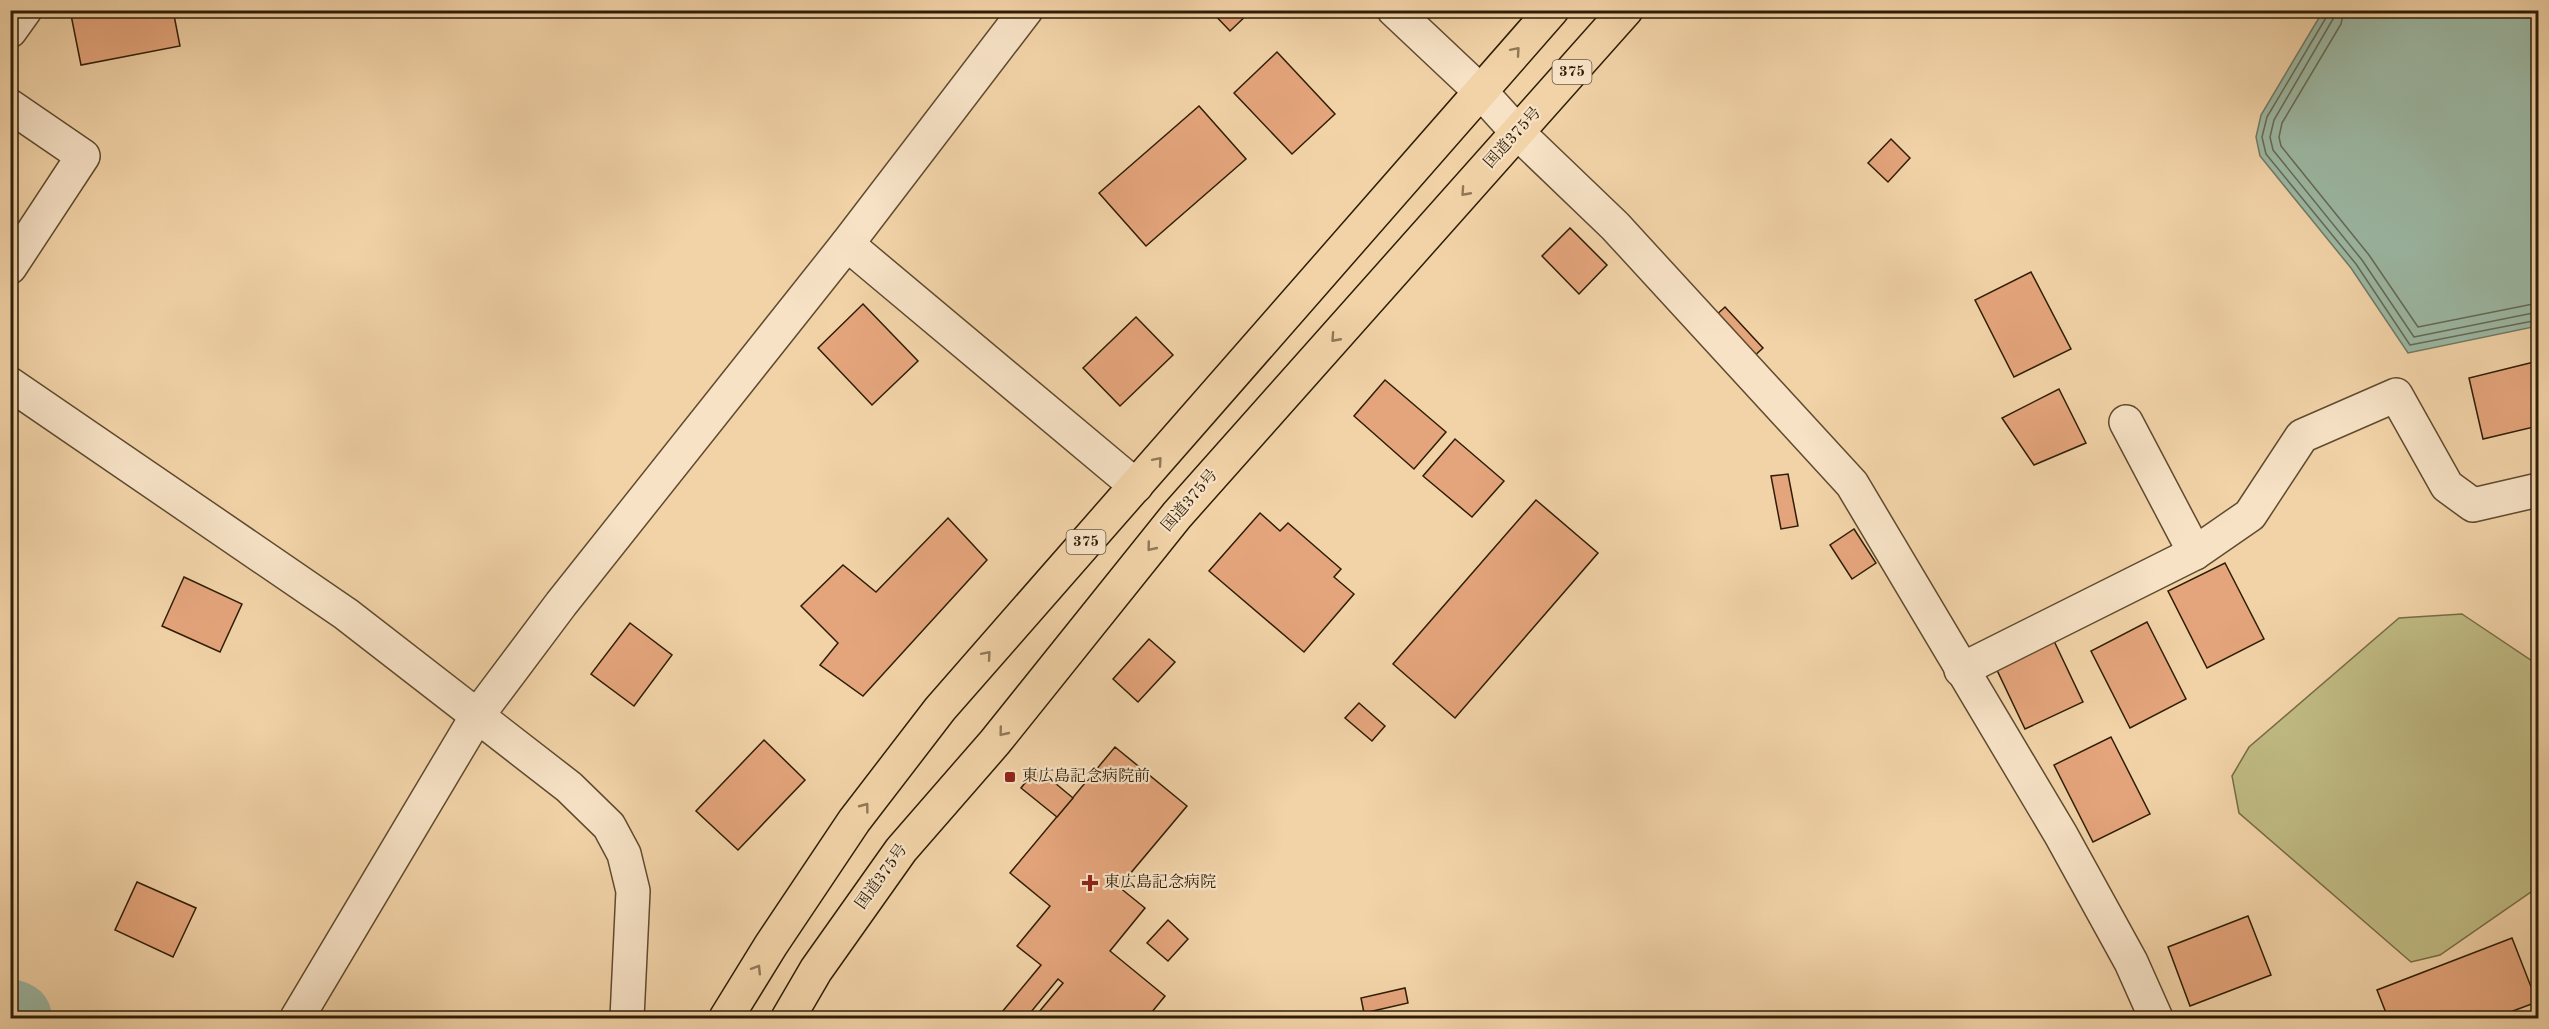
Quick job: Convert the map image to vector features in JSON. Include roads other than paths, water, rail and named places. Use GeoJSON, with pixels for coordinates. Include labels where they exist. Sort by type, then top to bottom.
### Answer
{"type":"FeatureCollection","features":[{"type":"Feature","properties":{"kind":"highway","name":"375"},"geometry":{"type":"LineString","coordinates":[[726,1018],[771,945],[854,821],[933,718],[1552,10]]}},
{"type":"Feature","properties":{"kind":"highway","name":"国道375号"},"geometry":{"type":"LineString","coordinates":[[788,1018],[816,970],[901,850],[995,742],[1177,515],[1626,10]]}},
{"type":"Feature","properties":{"kind":"street"},"geometry":{"type":"LineString","coordinates":[[10,31],[26,10]]}},
{"type":"Feature","properties":{"kind":"street"},"geometry":{"type":"LineString","coordinates":[[297,1018],[477,716],[561,604],[847,244],[1026,10]]}},
{"type":"Feature","properties":{"kind":"street"},"geometry":{"type":"LineString","coordinates":[[1394,10],[1615,226],[1852,484],[2061,836],[2131,962],[2156,1018]]}},
{"type":"Feature","properties":{"kind":"street"},"geometry":{"type":"LineString","coordinates":[[10,106],[83,156],[10,267]]}},
{"type":"Feature","properties":{"kind":"street"},"geometry":{"type":"LineString","coordinates":[[847,244],[1136,486]]}},
{"type":"Feature","properties":{"kind":"street"},"geometry":{"type":"LineString","coordinates":[[10,384],[346,614],[569,787],[609,826],[624,854],[633,891],[627,1018]]}},
{"type":"Feature","properties":{"kind":"street"},"geometry":{"type":"LineString","coordinates":[[1961,670],[2194,553],[2250,515],[2302,436],[2396,395],[2448,486],[2473,505],[2538,490]]}},
{"type":"Feature","properties":{"kind":"street"},"geometry":{"type":"LineString","coordinates":[[2126,422],[2194,553]]}},
{"type":"Feature","properties":{"kind":"water"},"geometry":{"type":"Polygon","coordinates":[[[2323,11],[2538,11],[2538,326],[2408,353],[2351,268],[2260,156],[2256,137],[2261,115],[2323,11]]]}},
{"type":"Feature","properties":{"kind":"waterway"},"geometry":{"type":"LineString","coordinates":[[10,1016],[15,1018]]}},
{"type":"Feature","properties":{"kind":"place","name":"東広島記念病院前"},"geometry":{"type":"Point","coordinates":[1010,777]}},
{"type":"Feature","properties":{"kind":"place","name":"東広島記念病院"},"geometry":{"type":"Point","coordinates":[1090,883]}}]}
